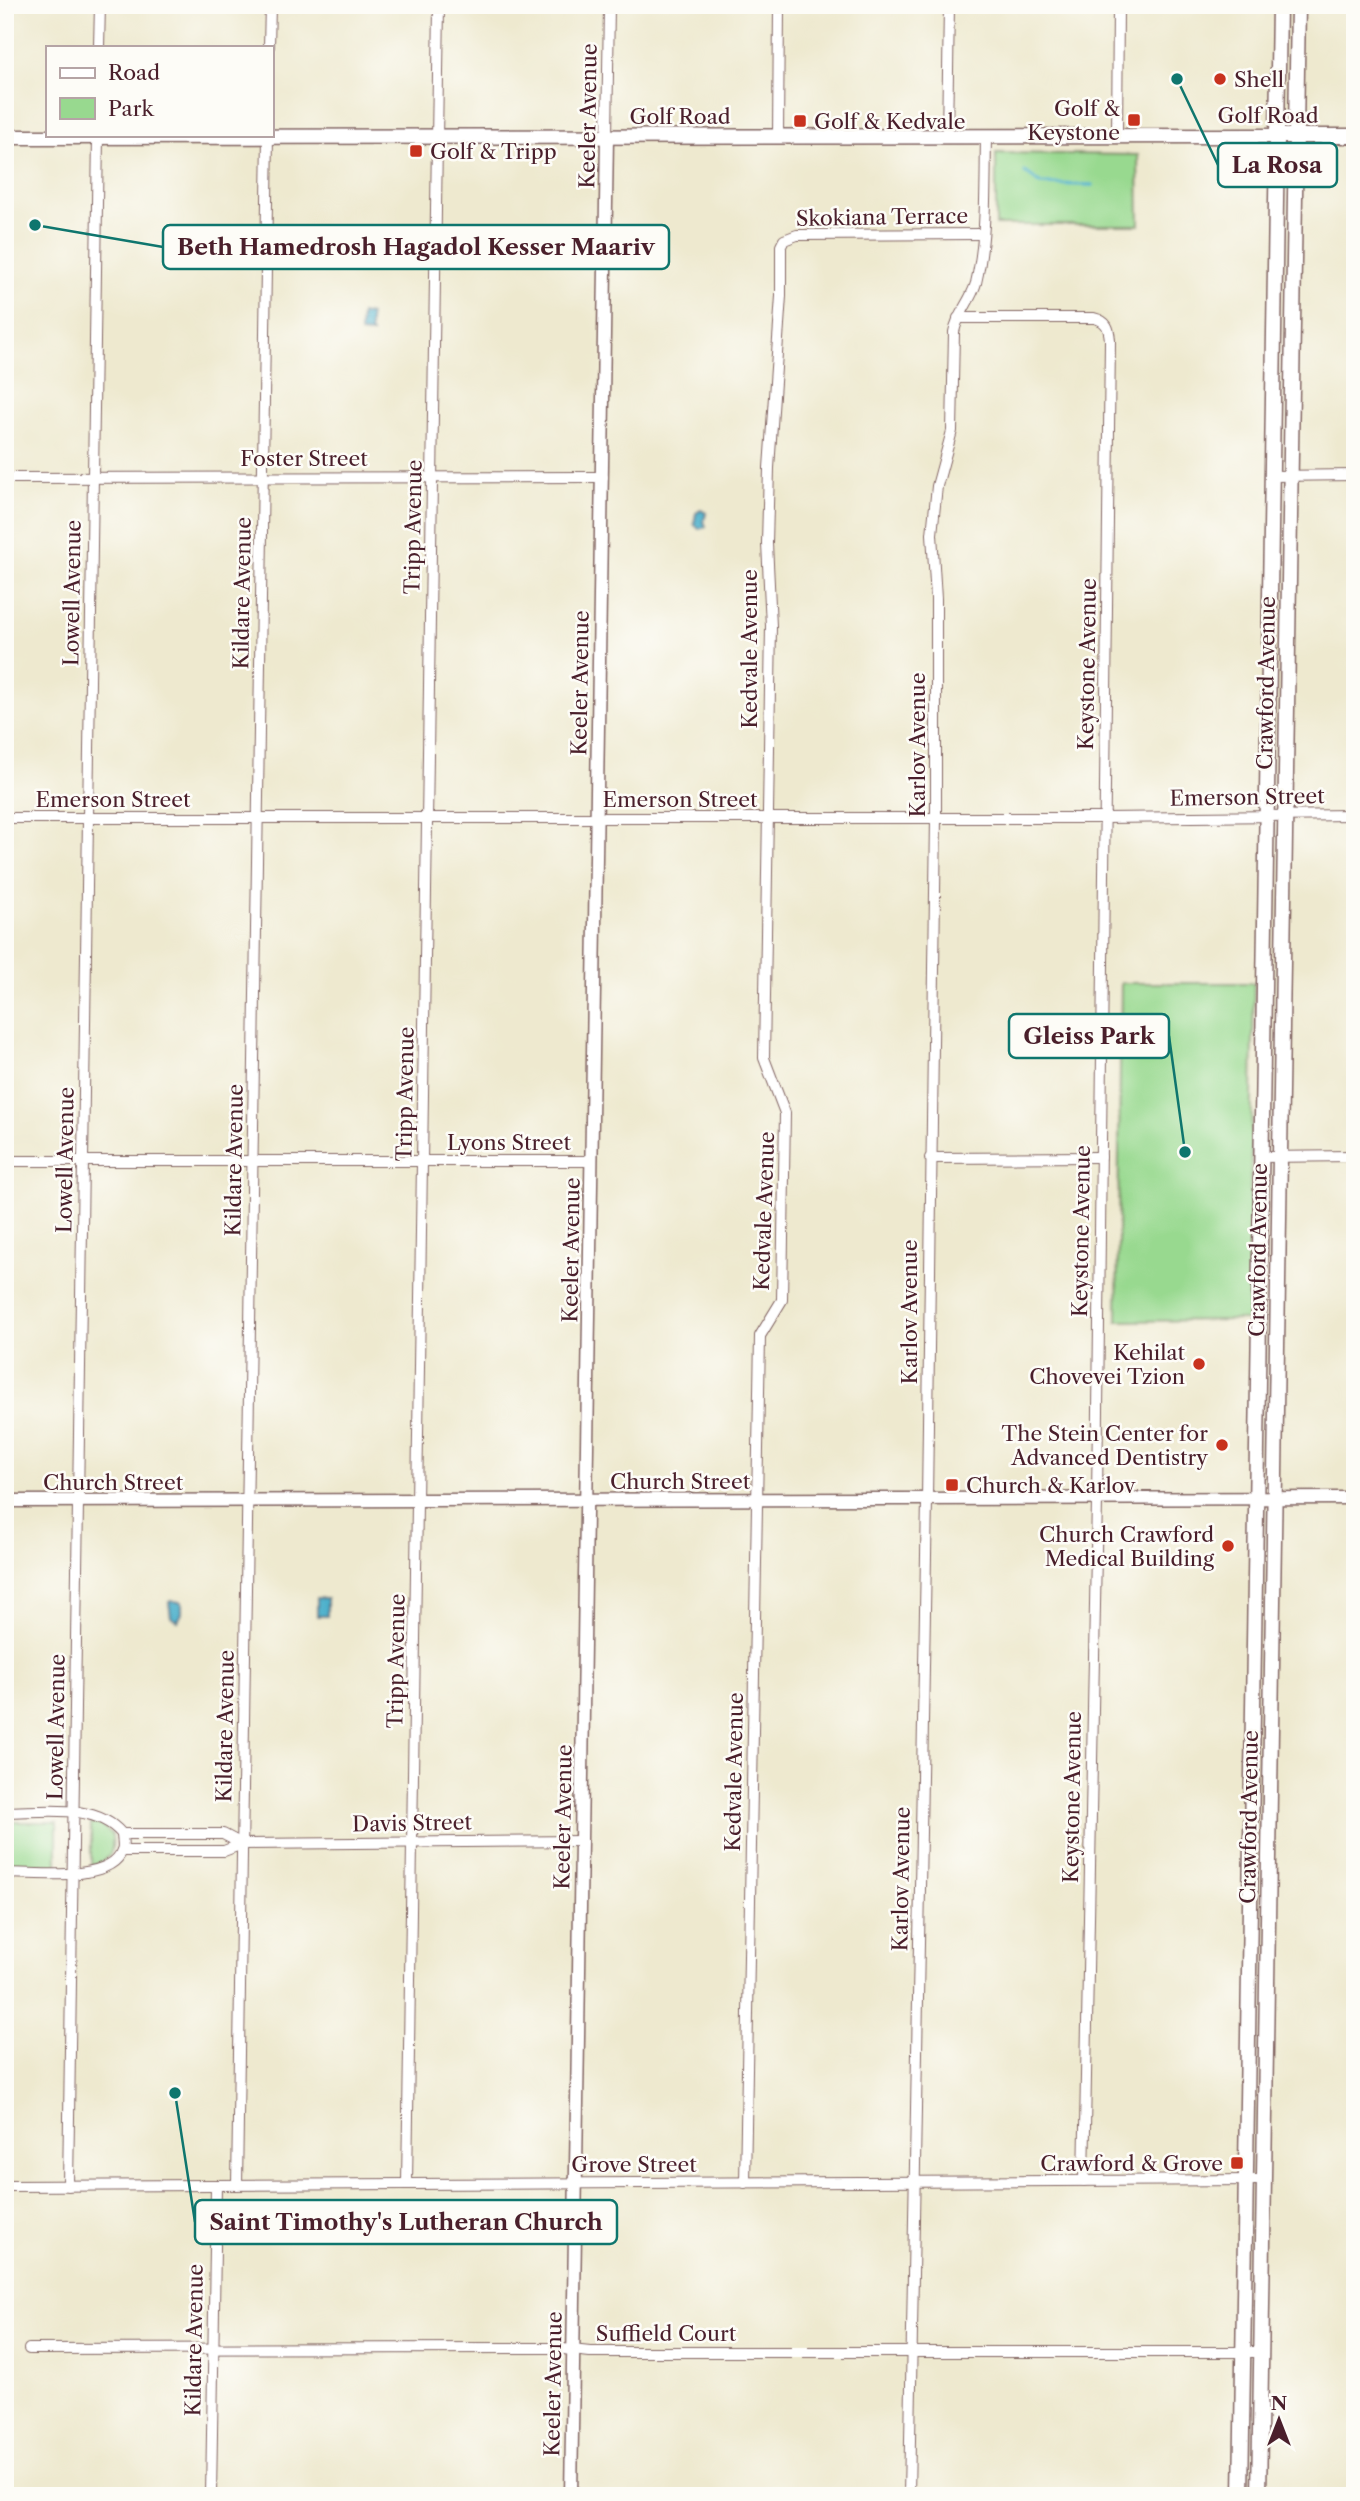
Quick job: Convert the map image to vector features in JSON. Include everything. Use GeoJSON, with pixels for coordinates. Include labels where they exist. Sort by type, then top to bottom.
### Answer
{"type":"FeatureCollection","features":[{"type":"Feature","properties":{"kind":"main road","name":"Crawford Avenue"},"geometry":{"type":"LineString","coordinates":[[1241,2496],[1279,5]]}},
{"type":"Feature","properties":{"kind":"main road","name":"Crawford Avenue"},"geometry":{"type":"LineString","coordinates":[[1259,2496],[1298,5]]}},
{"type":"Feature","properties":{"kind":"main road","name":"Golf Road"},"geometry":{"type":"LineString","coordinates":[[5,137],[1355,136]]}},
{"type":"Feature","properties":{"kind":"street"},"geometry":{"type":"LineString","coordinates":[[99,46],[100,5]]}},
{"type":"Feature","properties":{"kind":"street"},"geometry":{"type":"LineString","coordinates":[[269,46],[270,5]]}},
{"type":"Feature","properties":{"kind":"street","name":"Tripp Avenue"},"geometry":{"type":"LineString","coordinates":[[407,2184],[439,5]]}},
{"type":"Feature","properties":{"kind":"street","name":"Keeler Avenue"},"geometry":{"type":"LineString","coordinates":[[571,2496],[609,5]]}},
{"type":"Feature","properties":{"kind":"street"},"geometry":{"type":"LineString","coordinates":[[778,137],[779,5]]}},
{"type":"Feature","properties":{"kind":"street"},"geometry":{"type":"LineString","coordinates":[[947,137],[949,5]]}},
{"type":"Feature","properties":{"kind":"street"},"geometry":{"type":"LineString","coordinates":[[1117,136],[1118,5]]}},
{"type":"Feature","properties":{"kind":"street","name":"Lowell Avenue"},"geometry":{"type":"LineString","coordinates":[[68,2186],[98,136]]}},
{"type":"Feature","properties":{"kind":"street","name":"Kildare Avenue"},"geometry":{"type":"LineString","coordinates":[[237,2185],[268,136]]}},
{"type":"Feature","properties":{"kind":"street","name":"Karlov Avenue"},"geometry":{"type":"LineString","coordinates":[[909,2496],[936,817],[936,599],[933,515],[937,486],[951,431],[954,332],[958,317],[973,293],[985,213],[986,137]]}},
{"type":"Feature","properties":{"kind":"street","name":"Skokiana Terrace"},"geometry":{"type":"LineString","coordinates":[[783,240],[797,235],[982,234]]}},
{"type":"Feature","properties":{"kind":"street","name":"Kedvale Avenue"},"geometry":{"type":"LineString","coordinates":[[745,2183],[760,1336],[782,1300],[785,1113],[764,1058],[771,626],[767,543],[769,468],[780,307],[780,253],[783,240]]}},
{"type":"Feature","properties":{"kind":"street","name":"Keystone Avenue"},"geometry":{"type":"LineString","coordinates":[[958,317],[1088,318],[1106,323],[1110,340],[1097,1500],[1084,2181]]}},
{"type":"Feature","properties":{"kind":"street"},"geometry":{"type":"LineString","coordinates":[[1272,476],[1355,475]]}},
{"type":"Feature","properties":{"kind":"street","name":"Foster Street"},"geometry":{"type":"LineString","coordinates":[[5,478],[603,477]]}},
{"type":"Feature","properties":{"kind":"street","name":"Emerson Street"},"geometry":{"type":"LineString","coordinates":[[5,818],[1355,815]]}},
{"type":"Feature","properties":{"kind":"street"},"geometry":{"type":"LineString","coordinates":[[1262,1157],[1355,1156]]}},
{"type":"Feature","properties":{"kind":"street"},"geometry":{"type":"LineString","coordinates":[[930,1158],[1101,1157]]}},
{"type":"Feature","properties":{"kind":"street","name":"Lyons Street"},"geometry":{"type":"LineString","coordinates":[[5,1161],[592,1161]]}},
{"type":"Feature","properties":{"kind":"street","name":"Church Street"},"geometry":{"type":"LineString","coordinates":[[5,1501],[1355,1498]]}},
{"type":"Feature","properties":{"kind":"street"},"geometry":{"type":"LineString","coordinates":[[5,1812],[88,1813],[115,1825],[122,1834],[122,1851],[115,1862],[105,1869],[73,1873],[5,1873]]}},
{"type":"Feature","properties":{"kind":"street","name":"Davis Street"},"geometry":{"type":"LineString","coordinates":[[122,1834],[223,1834],[242,1844]]}},
{"type":"Feature","properties":{"kind":"street","name":"Davis Street"},"geometry":{"type":"LineString","coordinates":[[122,1851],[224,1851],[242,1844],[582,1841]]}},
{"type":"Feature","properties":{"kind":"street"},"geometry":{"type":"LineString","coordinates":[[1251,1842],[1269,1842]]}},
{"type":"Feature","properties":{"kind":"street","name":"Grove Street"},"geometry":{"type":"LineString","coordinates":[[5,2186],[1264,2180]]}},
{"type":"Feature","properties":{"kind":"street","name":"Kildare Avenue"},"geometry":{"type":"LineString","coordinates":[[211,2496],[216,2185]]}},
{"type":"Feature","properties":{"kind":"street","name":"Suffield Court"},"geometry":{"type":"LineString","coordinates":[[29,2349],[554,2348],[590,2352],[1261,2352]]}},
{"type":"Feature","properties":{"kind":"green space"},"geometry":{"type":"Polygon","coordinates":[[[996,153],[1138,155],[1139,225],[996,225],[996,153]]]}},
{"type":"Feature","properties":{"kind":"green space"},"geometry":{"type":"Polygon","coordinates":[[[1121,983],[1254,983],[1248,1320],[1117,1321],[1121,983]]]}},
{"type":"Feature","properties":{"kind":"green space"},"geometry":{"type":"Polygon","coordinates":[[[5,1822],[57,1822],[57,1865],[5,1865],[5,1822]]]}},
{"type":"Feature","properties":{"kind":"green space"},"geometry":{"type":"Polygon","coordinates":[[[91,1823],[101,1825],[112,1834],[112,1840],[107,1859],[91,1865],[91,1823]]]}},
{"type":"Feature","properties":{"kind":"water"},"geometry":{"type":"Polygon","coordinates":[[[361,314],[370,315],[372,334],[360,333],[361,314]]]}},
{"type":"Feature","properties":{"kind":"water"},"geometry":{"type":"Polygon","coordinates":[[[701,510],[706,513],[706,527],[699,529],[694,524],[696,513],[701,510]]]}},
{"type":"Feature","properties":{"kind":"water"},"geometry":{"type":"Polygon","coordinates":[[[317,1598],[327,1598],[327,1616],[317,1616],[317,1598]]]}},
{"type":"Feature","properties":{"kind":"water"},"geometry":{"type":"Polygon","coordinates":[[[171,1601],[182,1602],[182,1613],[178,1621],[171,1617],[171,1601]]]}},
{"type":"Feature","properties":{"kind":"waterway"},"geometry":{"type":"LineString","coordinates":[[1025,172],[1041,184],[1092,185]]}},
{"type":"Feature","properties":{"kind":"place","name":"La Rosa"},"geometry":{"type":"Point","coordinates":[1177,79]}},
{"type":"Feature","properties":{"kind":"place","name":"Shell"},"geometry":{"type":"Point","coordinates":[1220,79]}},
{"type":"Feature","properties":{"kind":"place","name":"Golf & Keystone"},"geometry":{"type":"Point","coordinates":[1134,120]}},
{"type":"Feature","properties":{"kind":"place","name":"Golf & Kedvale"},"geometry":{"type":"Point","coordinates":[800,121]}},
{"type":"Feature","properties":{"kind":"place","name":"Golf & Tripp"},"geometry":{"type":"Point","coordinates":[416,151]}},
{"type":"Feature","properties":{"kind":"place","name":"Beth Hamedrosh Hagadol Kesser Maariv"},"geometry":{"type":"Point","coordinates":[35,225]}},
{"type":"Feature","properties":{"kind":"place","name":"Gleiss Park"},"geometry":{"type":"Point","coordinates":[1185,1152]}},
{"type":"Feature","properties":{"kind":"place","name":"Kehilat Chovevei Tzion"},"geometry":{"type":"Point","coordinates":[1199,1364]}},
{"type":"Feature","properties":{"kind":"place","name":"The Stein Center for Advanced Dentistry"},"geometry":{"type":"Point","coordinates":[1222,1445]}},
{"type":"Feature","properties":{"kind":"place","name":"Church & Karlov"},"geometry":{"type":"Point","coordinates":[952,1485]}},
{"type":"Feature","properties":{"kind":"place","name":"Church Crawford Medical Building"},"geometry":{"type":"Point","coordinates":[1228,1546]}},
{"type":"Feature","properties":{"kind":"place","name":"Saint Timothy's Lutheran Church"},"geometry":{"type":"Point","coordinates":[175,2093]}},
{"type":"Feature","properties":{"kind":"place","name":"Crawford & Grove"},"geometry":{"type":"Point","coordinates":[1237,2163]}}]}
